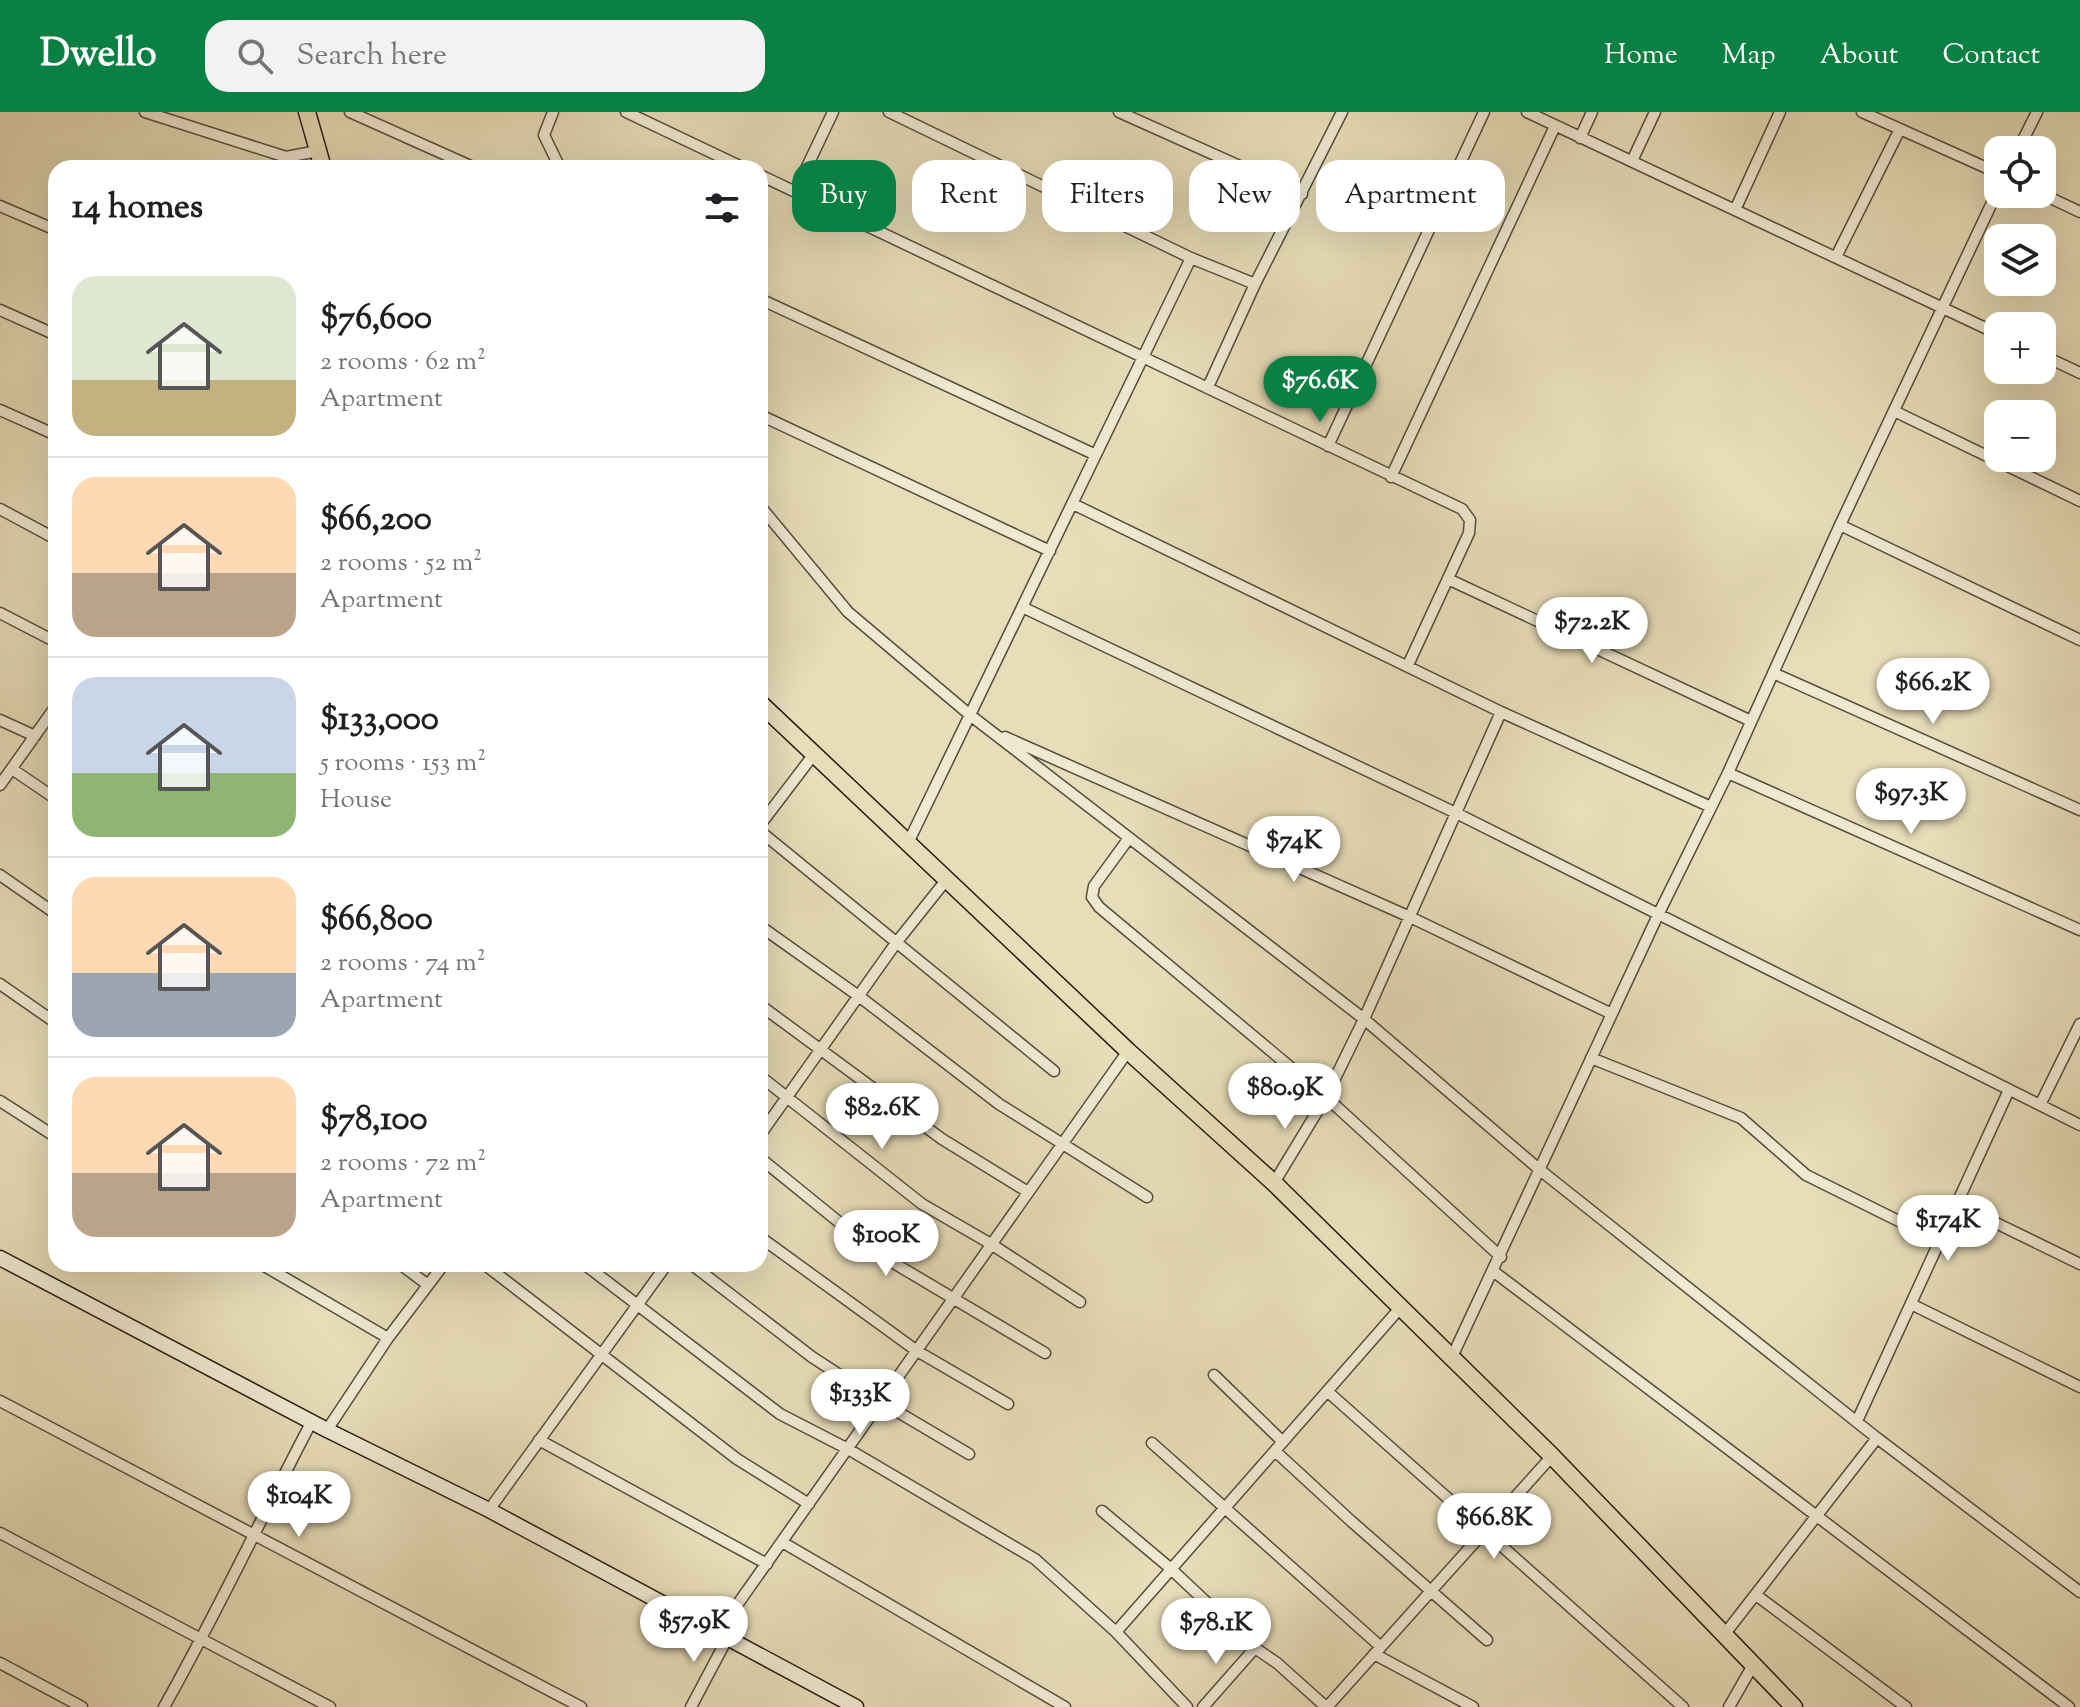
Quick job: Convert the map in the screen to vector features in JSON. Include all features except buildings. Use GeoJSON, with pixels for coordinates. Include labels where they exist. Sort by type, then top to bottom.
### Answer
{"type":"FeatureCollection","features":[{"type":"Feature","properties":{"kind":"main road"},"geometry":{"type":"LineString","coordinates":[[307,112],[321,160]]}},
{"type":"Feature","properties":{"kind":"main road"},"geometry":{"type":"LineString","coordinates":[[768,711],[1128,1051],[1274,1183],[1552,1456],[1794,1707]]}},
{"type":"Feature","properties":{"kind":"street"},"geometry":{"type":"LineString","coordinates":[[145,112],[286,157],[318,151]]}},
{"type":"Feature","properties":{"kind":"street"},"geometry":{"type":"LineString","coordinates":[[350,112],[457,160]]}},
{"type":"Feature","properties":{"kind":"street"},"geometry":{"type":"LineString","coordinates":[[553,112],[544,135],[556,160]]}},
{"type":"Feature","properties":{"kind":"street"},"geometry":{"type":"LineString","coordinates":[[626,112],[727,160]]}},
{"type":"Feature","properties":{"kind":"street"},"geometry":{"type":"LineString","coordinates":[[810,160],[833,112]]}},
{"type":"Feature","properties":{"kind":"street"},"geometry":{"type":"LineString","coordinates":[[889,112],[1191,258],[1255,284]]}},
{"type":"Feature","properties":{"kind":"street"},"geometry":{"type":"LineString","coordinates":[[1119,112],[1302,194]]}},
{"type":"Feature","properties":{"kind":"street"},"geometry":{"type":"LineString","coordinates":[[1208,387],[1255,284],[1342,112]]}},
{"type":"Feature","properties":{"kind":"street"},"geometry":{"type":"LineString","coordinates":[[1527,112],[1984,327]]}},
{"type":"Feature","properties":{"kind":"street"},"geometry":{"type":"LineString","coordinates":[[1580,138],[1592,112]]}},
{"type":"Feature","properties":{"kind":"street"},"geometry":{"type":"LineString","coordinates":[[1632,161],[1655,112]]}},
{"type":"Feature","properties":{"kind":"street"},"geometry":{"type":"LineString","coordinates":[[1735,210],[1780,112]]}},
{"type":"Feature","properties":{"kind":"street"},"geometry":{"type":"LineString","coordinates":[[1862,112],[1984,167]]}},
{"type":"Feature","properties":{"kind":"street"},"geometry":{"type":"LineString","coordinates":[[2025,136],[2037,112]]}},
{"type":"Feature","properties":{"kind":"street"},"geometry":{"type":"LineString","coordinates":[[1328,446],[1482,113]]}},
{"type":"Feature","properties":{"kind":"street"},"geometry":{"type":"LineString","coordinates":[[1391,477],[1555,126]]}},
{"type":"Feature","properties":{"kind":"street"},"geometry":{"type":"LineString","coordinates":[[1836,257],[1900,129]]}},
{"type":"Feature","properties":{"kind":"street"},"geometry":{"type":"LineString","coordinates":[[768,179],[792,191]]}},
{"type":"Feature","properties":{"kind":"street"},"geometry":{"type":"LineString","coordinates":[[2056,201],[2080,212]]}},
{"type":"Feature","properties":{"kind":"street"},"geometry":{"type":"LineString","coordinates":[[0,206],[48,227]]}},
{"type":"Feature","properties":{"kind":"street"},"geometry":{"type":"LineString","coordinates":[[1452,1357],[1658,915],[1728,773],[1840,525],[1990,208]]}},
{"type":"Feature","properties":{"kind":"street"},"geometry":{"type":"LineString","coordinates":[[880,232],[1462,509],[1470,520],[1469,533],[1408,665]]}},
{"type":"Feature","properties":{"kind":"street"},"geometry":{"type":"LineString","coordinates":[[908,843],[1191,258]]}},
{"type":"Feature","properties":{"kind":"street"},"geometry":{"type":"LineString","coordinates":[[768,303],[1096,455]]}},
{"type":"Feature","properties":{"kind":"street"},"geometry":{"type":"LineString","coordinates":[[0,310],[48,331]]}},
{"type":"Feature","properties":{"kind":"street"},"geometry":{"type":"LineString","coordinates":[[2056,362],[2080,373]]}},
{"type":"Feature","properties":{"kind":"street"},"geometry":{"type":"LineString","coordinates":[[0,410],[48,431]]}},
{"type":"Feature","properties":{"kind":"street"},"geometry":{"type":"LineString","coordinates":[[1894,411],[2080,501]]}},
{"type":"Feature","properties":{"kind":"street"},"geometry":{"type":"LineString","coordinates":[[768,419],[1050,551]]}},
{"type":"Feature","properties":{"kind":"street"},"geometry":{"type":"LineString","coordinates":[[1073,504],[1501,712],[1711,807]]}},
{"type":"Feature","properties":{"kind":"street"},"geometry":{"type":"LineString","coordinates":[[0,509],[48,535]]}},
{"type":"Feature","properties":{"kind":"street"},"geometry":{"type":"LineString","coordinates":[[768,516],[848,612],[988,730],[1364,1019],[1540,1170],[1877,1438],[2077,1590],[2080,1577]]}},
{"type":"Feature","properties":{"kind":"street"},"geometry":{"type":"LineString","coordinates":[[1840,525],[2080,640]]}},
{"type":"Feature","properties":{"kind":"street"},"geometry":{"type":"LineString","coordinates":[[1448,579],[1751,721]]}},
{"type":"Feature","properties":{"kind":"street"},"geometry":{"type":"LineString","coordinates":[[1022,607],[1456,813],[2080,1125]]}},
{"type":"Feature","properties":{"kind":"street"},"geometry":{"type":"LineString","coordinates":[[0,613],[48,638]]}},
{"type":"Feature","properties":{"kind":"street"},"geometry":{"type":"LineString","coordinates":[[1773,673],[2080,810]]}},
{"type":"Feature","properties":{"kind":"street"},"geometry":{"type":"LineString","coordinates":[[1274,1183],[1326,1097],[1364,1019],[1501,712]]}},
{"type":"Feature","properties":{"kind":"street"},"geometry":{"type":"LineString","coordinates":[[0,785],[48,717]]}},
{"type":"Feature","properties":{"kind":"street"},"geometry":{"type":"LineString","coordinates":[[0,720],[35,736]]}},
{"type":"Feature","properties":{"kind":"street"},"geometry":{"type":"LineString","coordinates":[[988,730],[1410,917],[1612,1014]]}},
{"type":"Feature","properties":{"kind":"street"},"geometry":{"type":"LineString","coordinates":[[768,817],[814,754]]}},
{"type":"Feature","properties":{"kind":"street"},"geometry":{"type":"LineString","coordinates":[[12,769],[48,794]]}},
{"type":"Feature","properties":{"kind":"street"},"geometry":{"type":"LineString","coordinates":[[1728,773],[2080,930]]}},
{"type":"Feature","properties":{"kind":"street"},"geometry":{"type":"LineString","coordinates":[[768,835],[1054,1071]]}},
{"type":"Feature","properties":{"kind":"street"},"geometry":{"type":"LineString","coordinates":[[1129,838],[1094,886],[1092,897],[1099,907],[1326,1097],[1501,1257]]}},
{"type":"Feature","properties":{"kind":"street"},"geometry":{"type":"LineString","coordinates":[[0,875],[48,908]]}},
{"type":"Feature","properties":{"kind":"street"},"geometry":{"type":"LineString","coordinates":[[768,1124],[896,943],[947,879]]}},
{"type":"Feature","properties":{"kind":"street"},"geometry":{"type":"LineString","coordinates":[[768,932],[860,997],[999,1104],[1147,1197]]}},
{"type":"Feature","properties":{"kind":"street"},"geometry":{"type":"LineString","coordinates":[[0,984],[48,1017]]}},
{"type":"Feature","properties":{"kind":"street"},"geometry":{"type":"LineString","coordinates":[[768,1011],[942,1139],[1028,1192]]}},
{"type":"Feature","properties":{"kind":"street"},"geometry":{"type":"LineString","coordinates":[[2040,1105],[2080,1024]]}},
{"type":"Feature","properties":{"kind":"street"},"geometry":{"type":"LineString","coordinates":[[691,1707],[723,1635],[767,1564],[1128,1051]]}},
{"type":"Feature","properties":{"kind":"street"},"geometry":{"type":"LineString","coordinates":[[1591,1058],[1741,1118],[1806,1175],[1939,1241]]}},
{"type":"Feature","properties":{"kind":"street"},"geometry":{"type":"LineString","coordinates":[[768,1082],[922,1204],[1080,1302]]}},
{"type":"Feature","properties":{"kind":"street"},"geometry":{"type":"LineString","coordinates":[[1857,1421],[2009,1090]]}},
{"type":"Feature","properties":{"kind":"street"},"geometry":{"type":"LineString","coordinates":[[0,1101],[48,1132]]}},
{"type":"Feature","properties":{"kind":"street"},"geometry":{"type":"LineString","coordinates":[[768,1164],[877,1253],[1045,1353]]}},
{"type":"Feature","properties":{"kind":"street"},"geometry":{"type":"LineString","coordinates":[[1957,1204],[2080,1264]]}},
{"type":"Feature","properties":{"kind":"street"},"geometry":{"type":"LineString","coordinates":[[768,1243],[917,1351],[1008,1404]]}},
{"type":"Feature","properties":{"kind":"street"},"geometry":{"type":"LineString","coordinates":[[0,1258],[327,1430],[489,1510],[856,1707]]}},
{"type":"Feature","properties":{"kind":"street"},"geometry":{"type":"LineString","coordinates":[[1493,1271],[2069,1707]]}},
{"type":"Feature","properties":{"kind":"street"},"geometry":{"type":"LineString","coordinates":[[275,1272],[388,1338]]}},
{"type":"Feature","properties":{"kind":"street"},"geometry":{"type":"LineString","coordinates":[[411,1272],[428,1285]]}},
{"type":"Feature","properties":{"kind":"street"},"geometry":{"type":"LineString","coordinates":[[327,1430],[388,1338],[438,1272]]}},
{"type":"Feature","properties":{"kind":"street"},"geometry":{"type":"LineString","coordinates":[[494,1272],[737,1459],[809,1504]]}},
{"type":"Feature","properties":{"kind":"street"},"geometry":{"type":"LineString","coordinates":[[594,1272],[780,1414],[848,1449],[1035,1559],[1116,1632],[1187,1707]]}},
{"type":"Feature","properties":{"kind":"street"},"geometry":{"type":"LineString","coordinates":[[489,1510],[661,1272]]}},
{"type":"Feature","properties":{"kind":"street"},"geometry":{"type":"LineString","coordinates":[[701,1272],[812,1357],[969,1454]]}},
{"type":"Feature","properties":{"kind":"street"},"geometry":{"type":"LineString","coordinates":[[1911,1304],[2080,1387]]}},
{"type":"Feature","properties":{"kind":"street"},"geometry":{"type":"LineString","coordinates":[[1116,1632],[1401,1307]]}},
{"type":"Feature","properties":{"kind":"street"},"geometry":{"type":"LineString","coordinates":[[1214,1375],[1279,1446],[1487,1640]]}},
{"type":"Feature","properties":{"kind":"street"},"geometry":{"type":"LineString","coordinates":[[1327,1391],[1683,1707]]}},
{"type":"Feature","properties":{"kind":"street"},"geometry":{"type":"LineString","coordinates":[[0,1401],[581,1707]]}},
{"type":"Feature","properties":{"kind":"street"},"geometry":{"type":"LineString","coordinates":[[164,1707],[202,1640],[253,1533],[312,1421]]}},
{"type":"Feature","properties":{"kind":"street"},"geometry":{"type":"LineString","coordinates":[[1724,1635],[1877,1438]]}},
{"type":"Feature","properties":{"kind":"street"},"geometry":{"type":"LineString","coordinates":[[539,1440],[767,1564]]}},
{"type":"Feature","properties":{"kind":"street"},"geometry":{"type":"LineString","coordinates":[[1152,1443],[1378,1651],[1473,1707]]}},
{"type":"Feature","properties":{"kind":"street"},"geometry":{"type":"LineString","coordinates":[[1102,1511],[1170,1568],[1255,1648],[1327,1707],[1552,1456]]}},
{"type":"Feature","properties":{"kind":"street"},"geometry":{"type":"LineString","coordinates":[[0,1533],[330,1707]]}},
{"type":"Feature","properties":{"kind":"street"},"geometry":{"type":"LineString","coordinates":[[782,1542],[1065,1707]]}},
{"type":"Feature","properties":{"kind":"street"},"geometry":{"type":"LineString","coordinates":[[1756,1595],[1906,1707]]}},
{"type":"Feature","properties":{"kind":"street"},"geometry":{"type":"LineString","coordinates":[[1203,1707],[1255,1648]]}},
{"type":"Feature","properties":{"kind":"street"},"geometry":{"type":"LineString","coordinates":[[0,1663],[82,1707]]}},
{"type":"Feature","properties":{"kind":"street"},"geometry":{"type":"LineString","coordinates":[[1729,1707],[1753,1665]]}}]}
